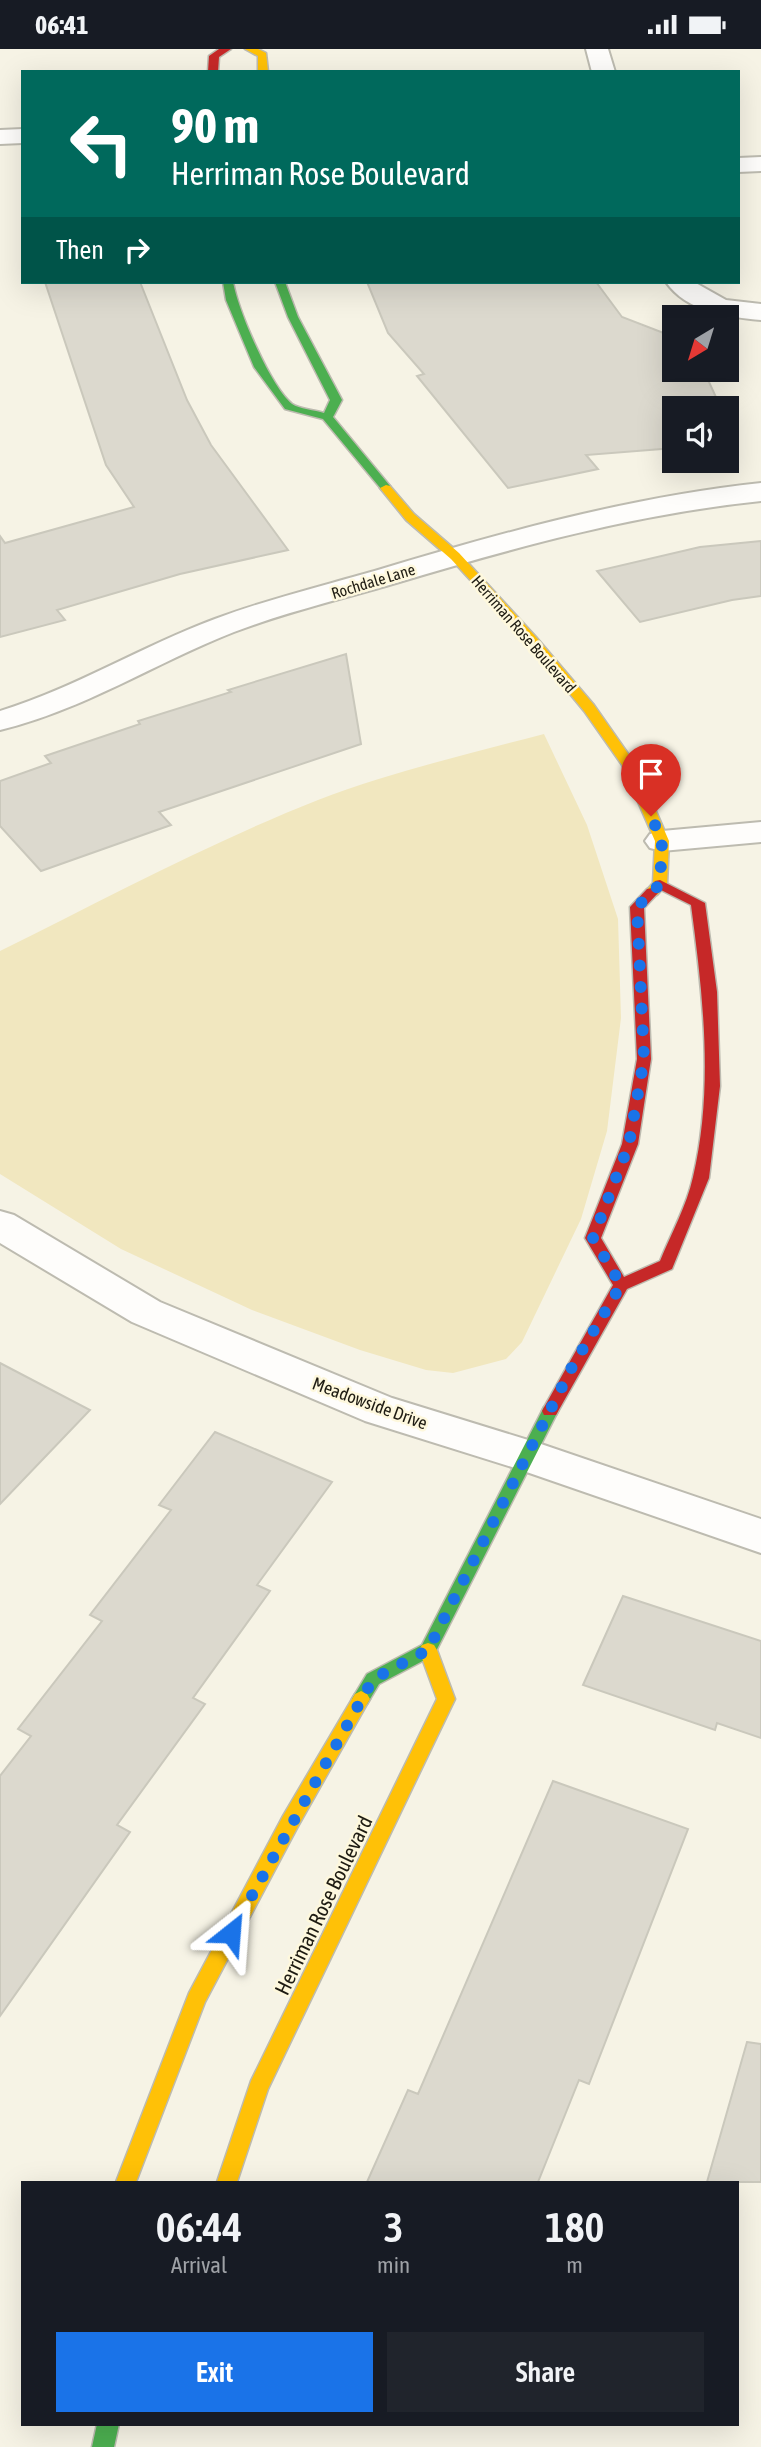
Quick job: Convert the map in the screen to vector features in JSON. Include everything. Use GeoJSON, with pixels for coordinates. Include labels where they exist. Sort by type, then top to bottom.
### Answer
{"type":"FeatureCollection","features":[{"type":"Feature","properties":{"kind":"street"},"geometry":{"type":"LineString","coordinates":[[213,70],[214,56],[226,49]]}},
{"type":"Feature","properties":{"kind":"street"},"geometry":{"type":"LineString","coordinates":[[250,49],[263,55],[263,70]]}},
{"type":"Feature","properties":{"kind":"street"},"geometry":{"type":"LineString","coordinates":[[597,49],[603,70]]}},
{"type":"Feature","properties":{"kind":"street"},"geometry":{"type":"LineString","coordinates":[[0,137],[21,136]]}},
{"type":"Feature","properties":{"kind":"street"},"geometry":{"type":"LineString","coordinates":[[740,165],[761,164]]}},
{"type":"Feature","properties":{"kind":"street"},"geometry":{"type":"LineString","coordinates":[[228,284],[231,300],[260,367],[289,407],[327,417],[336,400],[293,317],[281,284]]}},
{"type":"Feature","properties":{"kind":"street"},"geometry":{"type":"LineString","coordinates":[[681,284],[692,295],[713,306],[761,312]]}},
{"type":"Feature","properties":{"kind":"street","name":"Herriman Rose Boulevard"},"geometry":{"type":"LineString","coordinates":[[327,417],[410,517],[454,556],[532,640],[589,708],[629,765],[662,841],[660,884]]}},
{"type":"Feature","properties":{"kind":"street","name":"Rochdale Lane"},"geometry":{"type":"LineString","coordinates":[[0,722],[223,626],[454,556],[577,524],[700,497],[761,492]]}},
{"type":"Feature","properties":{"kind":"street"},"geometry":{"type":"LineString","coordinates":[[662,841],[761,832]]}},
{"type":"Feature","properties":{"kind":"street"},"geometry":{"type":"LineString","coordinates":[[126,2181],[196,1999],[290,1822],[373,1679],[428,1650],[572,1367],[621,1285],[666,1265],[701,1178],[713,1086],[710,992],[698,903],[660,884],[637,907],[644,1059],[629,1144],[593,1238],[621,1285]]}},
{"type":"Feature","properties":{"kind":"street","name":"Meadowside Drive"},"geometry":{"type":"LineString","coordinates":[[0,1225],[146,1312],[379,1410],[526,1455],[761,1536]]}},
{"type":"Feature","properties":{"kind":"street","name":"Herriman Rose Boulevard"},"geometry":{"type":"LineString","coordinates":[[226,2181],[258,2088],[446,1699],[428,1650]]}},
{"type":"Feature","properties":{"kind":"street"},"geometry":{"type":"LineString","coordinates":[[103,2447],[108,2426]]}},
{"type":"Feature","properties":{"kind":"shaded area"},"geometry":{"type":"Polygon","coordinates":[[[544,734],[587,825],[618,919],[621,1018],[607,1131],[581,1219],[522,1342],[506,1359],[453,1373],[426,1370],[360,1350],[252,1310],[121,1249],[0,1174],[0,951],[197,853],[318,800],[402,772],[544,734]]]}},
{"type":"Feature","properties":{"kind":"building"},"geometry":{"type":"Polygon","coordinates":[[[46,284],[141,284],[187,400],[211,445],[288,550],[180,574],[57,610],[65,620],[0,637],[0,536],[5,543],[134,507],[106,465],[46,284]]]}},
{"type":"Feature","properties":{"kind":"building"},"geometry":{"type":"Polygon","coordinates":[[[368,284],[597,284],[622,317],[662,332],[662,382],[709,382],[715,396],[662,396],[662,449],[586,455],[598,469],[508,488],[417,376],[424,374],[388,333],[368,284]]]}},
{"type":"Feature","properties":{"kind":"building"},"geometry":{"type":"Polygon","coordinates":[[[761,541],[761,596],[732,600],[640,622],[597,571],[700,547],[761,541]]]}},
{"type":"Feature","properties":{"kind":"building"},"geometry":{"type":"Polygon","coordinates":[[[346,654],[361,744],[159,812],[171,825],[41,871],[0,826],[0,781],[51,763],[45,756],[140,724],[138,721],[231,692],[228,690],[346,654]]]}},
{"type":"Feature","properties":{"kind":"building"},"geometry":{"type":"Polygon","coordinates":[[[0,1363],[90,1410],[0,1504],[0,1363]]]}},
{"type":"Feature","properties":{"kind":"building"},"geometry":{"type":"Polygon","coordinates":[[[215,1432],[332,1482],[257,1585],[270,1591],[193,1698],[205,1704],[117,1825],[130,1832],[0,2016],[0,1776],[31,1736],[18,1729],[102,1621],[90,1615],[171,1510],[159,1505],[215,1432]]]}},
{"type":"Feature","properties":{"kind":"building"},"geometry":{"type":"Polygon","coordinates":[[[623,1596],[761,1641],[761,1738],[717,1723],[715,1730],[583,1685],[623,1596]]]}},
{"type":"Feature","properties":{"kind":"building"},"geometry":{"type":"Polygon","coordinates":[[[553,1781],[688,1829],[589,2084],[579,2080],[538,2181],[367,2181],[408,2090],[418,2094],[553,1781]]]}},
{"type":"Feature","properties":{"kind":"building"},"geometry":{"type":"Polygon","coordinates":[[[747,2042],[761,2044],[761,2182],[707,2181],[747,2042]]]}},
{"type":"Feature","properties":{"kind":"traffic: fast"},"geometry":{"type":"LineString","coordinates":[[228,284],[231,300],[260,367],[289,407],[327,417],[386,488]]}},
{"type":"Feature","properties":{"kind":"traffic: fast"},"geometry":{"type":"LineString","coordinates":[[281,284],[293,317],[336,400],[327,417]]}},
{"type":"Feature","properties":{"kind":"traffic: fast"},"geometry":{"type":"LineString","coordinates":[[361,1699],[373,1679],[428,1650],[550,1411]]}},
{"type":"Feature","properties":{"kind":"traffic: fast"},"geometry":{"type":"LineString","coordinates":[[103,2447],[108,2426]]}},
{"type":"Feature","properties":{"kind":"traffic: slow"},"geometry":{"type":"LineString","coordinates":[[250,49],[263,55],[263,70]]}},
{"type":"Feature","properties":{"kind":"traffic: slow"},"geometry":{"type":"LineString","coordinates":[[386,488],[410,517],[455,556],[532,640],[589,708],[629,765],[662,841],[660,884],[652,892]]}},
{"type":"Feature","properties":{"kind":"traffic: slow"},"geometry":{"type":"LineString","coordinates":[[227,2181],[258,2088],[446,1699],[428,1650]]}},
{"type":"Feature","properties":{"kind":"traffic: slow"},"geometry":{"type":"LineString","coordinates":[[126,2181],[196,1999],[290,1822],[361,1699]]}},
{"type":"Feature","properties":{"kind":"traffic: jam"},"geometry":{"type":"LineString","coordinates":[[213,70],[214,56],[226,49]]}},
{"type":"Feature","properties":{"kind":"traffic: jam"},"geometry":{"type":"LineString","coordinates":[[550,1411],[621,1285],[666,1265],[701,1178],[713,1086],[710,992],[698,903],[660,884]]}},
{"type":"Feature","properties":{"kind":"traffic: jam"},"geometry":{"type":"LineString","coordinates":[[621,1285],[593,1238],[630,1144],[644,1059],[637,907],[652,892]]}},
{"type":"Feature","properties":{"kind":"route"},"geometry":{"type":"LineString","coordinates":[[231,1933],[290,1822],[373,1679],[428,1650],[572,1367],[621,1285],[593,1238],[629,1144],[644,1059],[637,907],[660,884],[662,841],[651,816]]}}]}
